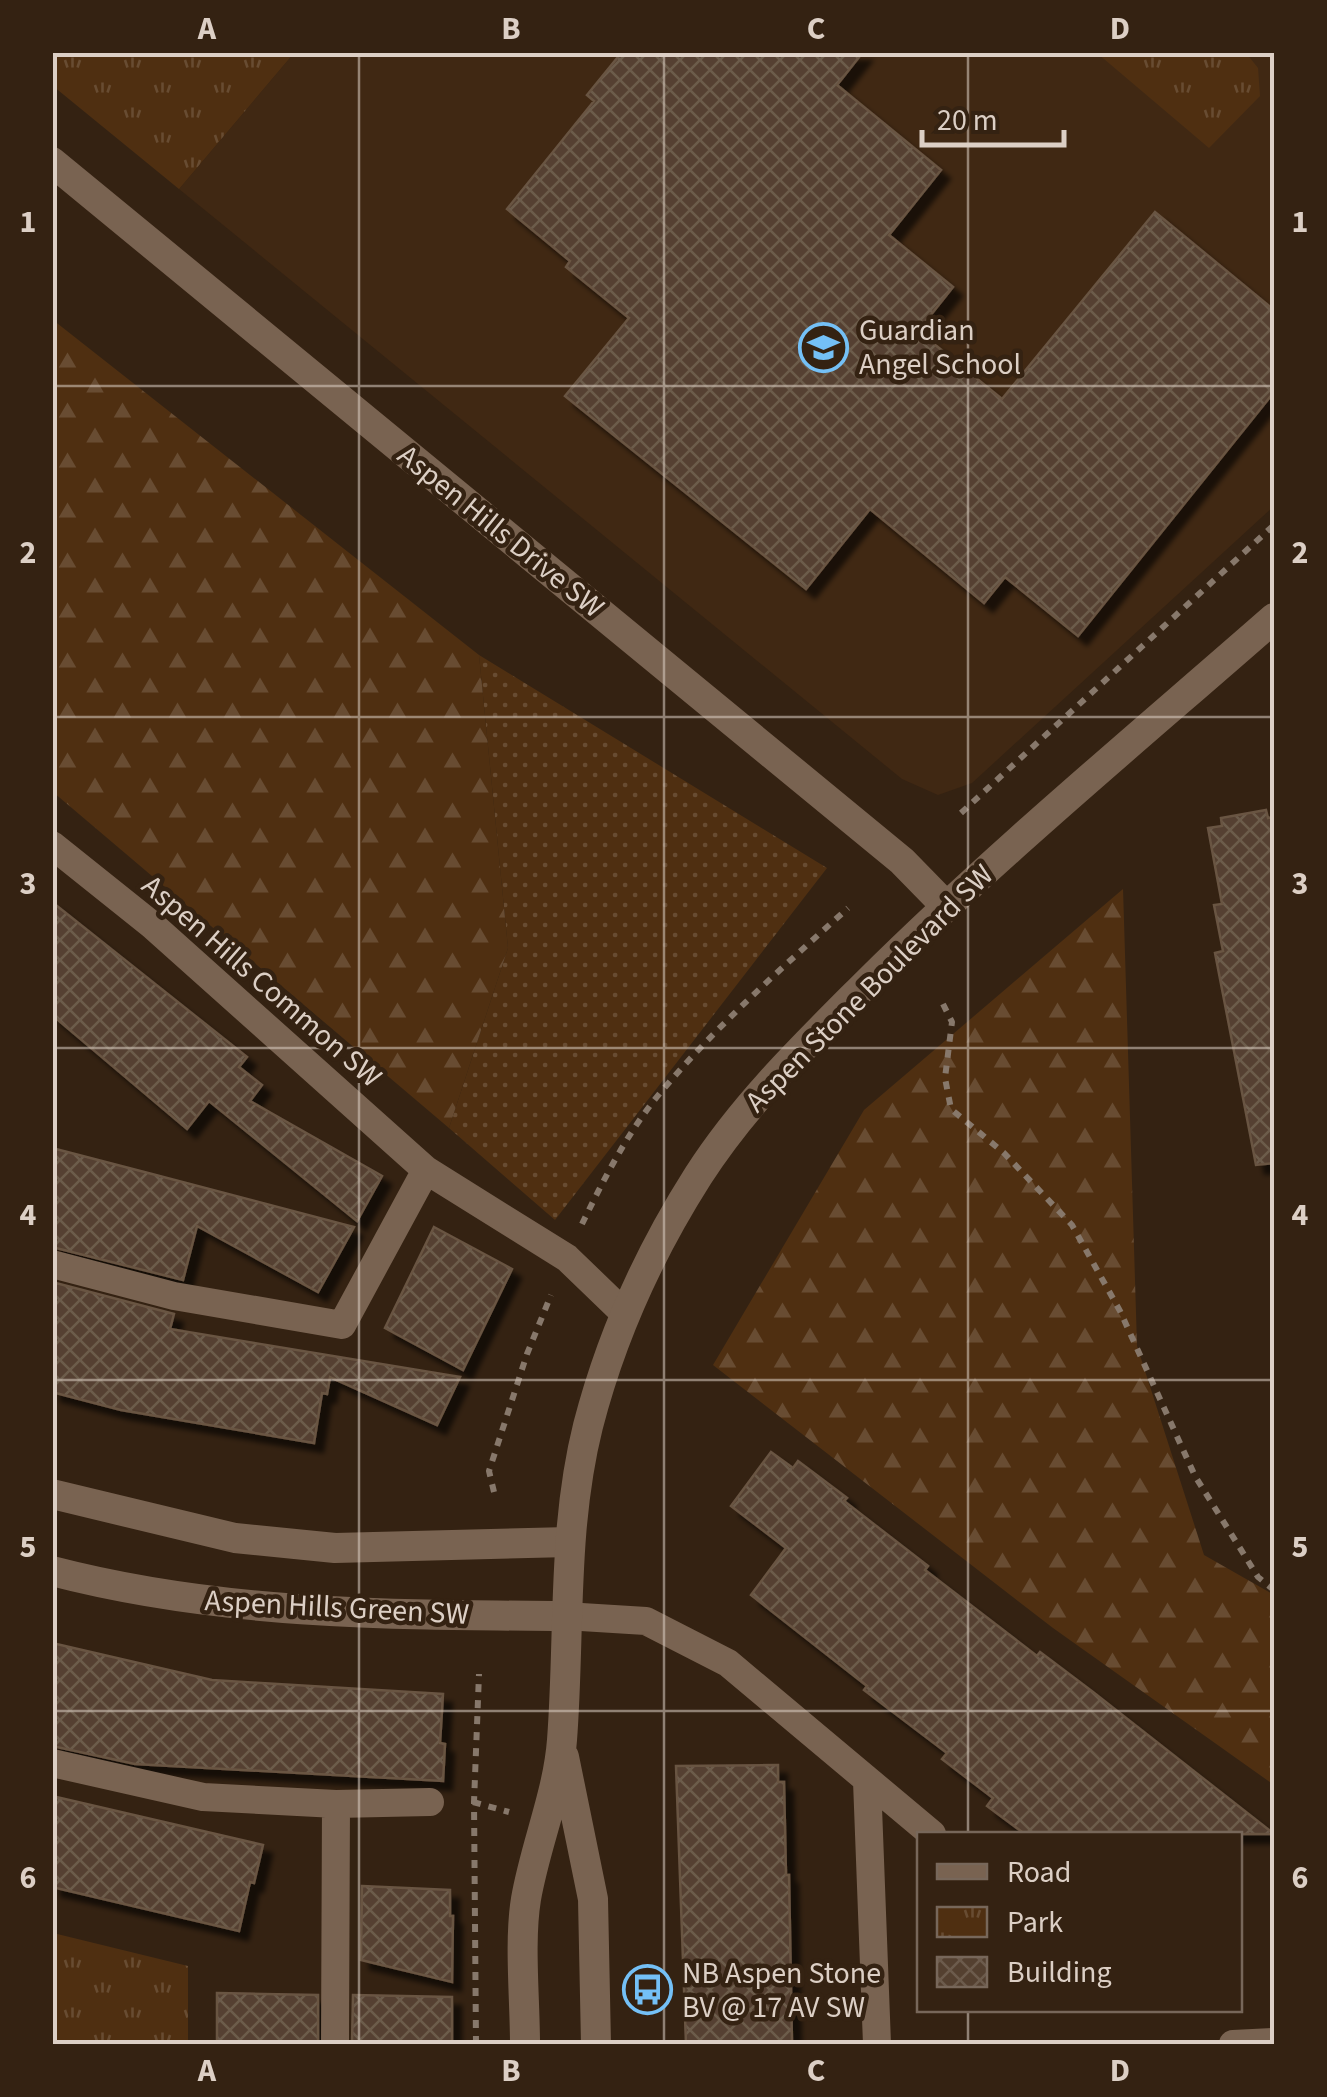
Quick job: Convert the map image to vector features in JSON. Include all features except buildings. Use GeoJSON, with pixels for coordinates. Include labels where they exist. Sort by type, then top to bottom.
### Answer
{"type":"FeatureCollection","features":[{"type":"Feature","properties":{"kind":"street","name":"Aspen Hills Drive SW"},"geometry":{"type":"LineString","coordinates":[[52,162],[886,849],[945,905]]}},
{"type":"Feature","properties":{"kind":"street","name":"Aspen Stone Boulevard SW"},"geometry":{"type":"LineString","coordinates":[[524,2044],[526,1903],[562,1745],[569,1542],[588,1426],[625,1314],[668,1225],[746,1110],[799,1051],[945,905],[1274,618]]}},
{"type":"Feature","properties":{"kind":"street","name":"Aspen Hills Green SW"},"geometry":{"type":"LineString","coordinates":[[52,1494],[235,1538],[335,1548],[569,1542]]}},
{"type":"Feature","properties":{"kind":"street","name":"Aspen Hills Green SW"},"geometry":{"type":"LineString","coordinates":[[52,1571],[120,1588],[331,1613],[565,1616]]}},
{"type":"Feature","properties":{"kind":"street","name":"Aspen Stone Boulevard SW"},"geometry":{"type":"LineString","coordinates":[[562,1745],[593,1899],[596,2044]]}},
{"type":"Feature","properties":{"kind":"lane","name":"Aspen Hills Common SW"},"geometry":{"type":"LineString","coordinates":[[52,845],[152,925],[426,1170],[567,1258],[625,1314]]}},
{"type":"Feature","properties":{"kind":"lane"},"geometry":{"type":"LineString","coordinates":[[52,1264],[174,1296],[342,1325],[426,1170]]}},
{"type":"Feature","properties":{"kind":"lane"},"geometry":{"type":"LineString","coordinates":[[565,1616],[646,1621],[728,1664],[930,1832]]}},
{"type":"Feature","properties":{"kind":"lane"},"geometry":{"type":"LineString","coordinates":[[52,1762],[203,1797],[336,1804],[430,1802]]}},
{"type":"Feature","properties":{"kind":"lane"},"geometry":{"type":"LineString","coordinates":[[868,1780],[877,2044]]}},
{"type":"Feature","properties":{"kind":"lane"},"geometry":{"type":"LineString","coordinates":[[335,2044],[336,1804]]}},
{"type":"Feature","properties":{"kind":"lane"},"geometry":{"type":"LineString","coordinates":[[1233,2044],[1274,2042]]}},
{"type":"Feature","properties":{"kind":"path"},"geometry":{"type":"LineString","coordinates":[[961,813],[1274,526]]}},
{"type":"Feature","properties":{"kind":"path"},"geometry":{"type":"LineString","coordinates":[[494,1492],[489,1471],[526,1354],[606,1174],[658,1094],[749,998],[848,908]]}},
{"type":"Feature","properties":{"kind":"path"},"geometry":{"type":"LineString","coordinates":[[943,1004],[952,1022],[945,1078],[951,1109],[1004,1153],[1072,1225],[1120,1311],[1195,1476],[1258,1578],[1274,1590]]}},
{"type":"Feature","properties":{"kind":"path"},"geometry":{"type":"LineString","coordinates":[[476,2044],[474,1802],[479,1674]]}},
{"type":"Feature","properties":{"kind":"path"},"geometry":{"type":"LineString","coordinates":[[430,1802],[474,1802],[544,1822]]}},
{"type":"Feature","properties":{"kind":"shaded area","name":"Guardian Angel School"},"geometry":{"type":"Polygon","coordinates":[[[294,53],[1274,53],[1274,506],[972,783],[938,795],[902,779],[179,189],[294,53]]]}},
{"type":"Feature","properties":{"kind":"green space"},"geometry":{"type":"Polygon","coordinates":[[[52,53],[294,53],[179,189],[53,86],[52,53]]]}},
{"type":"Feature","properties":{"kind":"green space"},"geometry":{"type":"Polygon","coordinates":[[[1097,53],[1246,53],[1258,68],[1260,96],[1209,148],[1097,53]]]}},
{"type":"Feature","properties":{"kind":"green space"},"geometry":{"type":"Polygon","coordinates":[[[53,320],[479,655],[508,948],[449,1128],[53,792],[53,320]]]}},
{"type":"Feature","properties":{"kind":"green space"},"geometry":{"type":"Polygon","coordinates":[[[479,655],[827,868],[555,1220],[449,1128],[508,948],[479,655]]]}},
{"type":"Feature","properties":{"kind":"green space"},"geometry":{"type":"Polygon","coordinates":[[[1123,889],[1137,1346],[1204,1555],[1274,1595],[1274,1785],[1053,1628],[713,1365],[864,1110],[1123,889]]]}},
{"type":"Feature","properties":{"kind":"green space"},"geometry":{"type":"Polygon","coordinates":[[[53,1933],[188,1966],[188,2044],[53,2044],[53,1933]]]}},
{"type":"Feature","properties":{"kind":"place","name":"Guardian Angel School"},"geometry":{"type":"Point","coordinates":[824,347]}},
{"type":"Feature","properties":{"kind":"place","name":"NB Aspen Stone BV @ 17 AV SW"},"geometry":{"type":"Point","coordinates":[647,1990]}}]}
